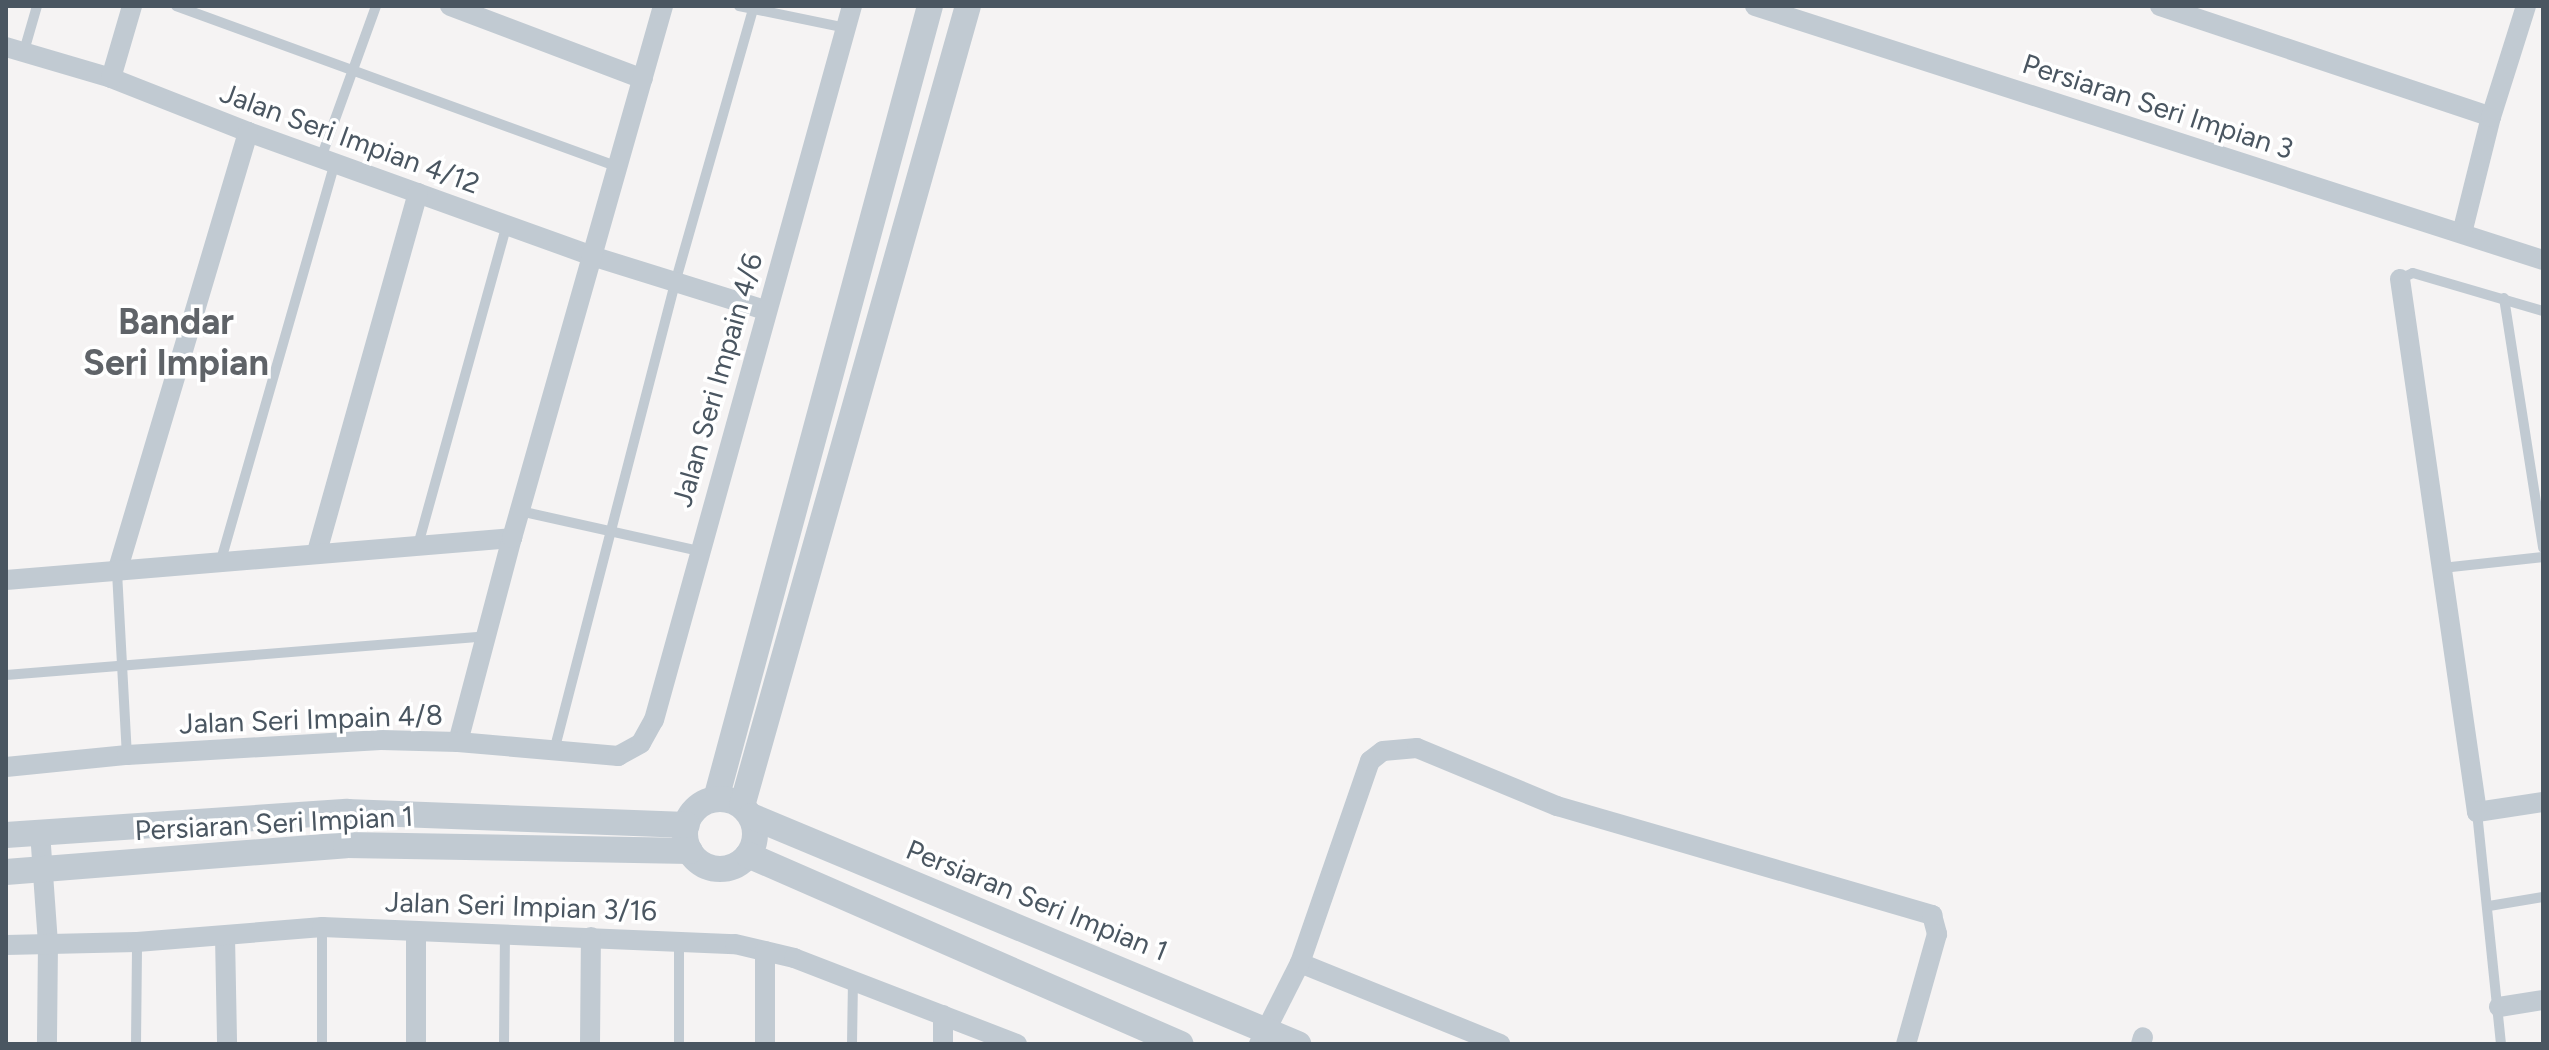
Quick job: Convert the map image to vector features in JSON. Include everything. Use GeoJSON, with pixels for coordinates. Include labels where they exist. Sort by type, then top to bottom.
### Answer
{"type":"FeatureCollection","features":[{"type":"Feature","properties":{"kind":"street"},"geometry":{"type":"LineString","coordinates":[[111,78],[132,6]]}},
{"type":"Feature","properties":{"kind":"street"},"geometry":{"type":"LineString","coordinates":[[450,6],[643,79]]}},
{"type":"Feature","properties":{"kind":"street"},"geometry":{"type":"LineString","coordinates":[[458,742],[512,538],[595,257],[663,6]]}},
{"type":"Feature","properties":{"kind":"street","name":"Jalan Seri Impain 4/6"},"geometry":{"type":"LineString","coordinates":[[618,756],[641,743],[654,720],[765,310],[852,6]]}},
{"type":"Feature","properties":{"kind":"street"},"geometry":{"type":"LineString","coordinates":[[716,799],[930,6]]}},
{"type":"Feature","properties":{"kind":"street"},"geometry":{"type":"LineString","coordinates":[[746,811],[716,799],[703,803],[687,825],[690,851],[711,868],[725,868],[748,855],[754,843],[746,811],[968,6]]}},
{"type":"Feature","properties":{"kind":"street","name":"Persiaran Seri Impian 3"},"geometry":{"type":"LineString","coordinates":[[1755,6],[2543,260]]}},
{"type":"Feature","properties":{"kind":"street"},"geometry":{"type":"LineString","coordinates":[[2160,6],[2491,117]]}},
{"type":"Feature","properties":{"kind":"street"},"geometry":{"type":"LineString","coordinates":[[2462,233],[2491,117],[2526,6]]}},
{"type":"Feature","properties":{"kind":"street","name":"Jalan Seri Impian 4/12"},"geometry":{"type":"LineString","coordinates":[[15,49],[111,78],[248,132],[595,257],[765,310]]}},
{"type":"Feature","properties":{"kind":"street"},"geometry":{"type":"LineString","coordinates":[[117,572],[248,132]]}},
{"type":"Feature","properties":{"kind":"street"},"geometry":{"type":"LineString","coordinates":[[317,552],[418,193]]}},
{"type":"Feature","properties":{"kind":"street"},"geometry":{"type":"LineString","coordinates":[[2400,279],[2477,812],[2543,802]]}},
{"type":"Feature","properties":{"kind":"street"},"geometry":{"type":"LineString","coordinates":[[6,580],[512,538]]}},
{"type":"Feature","properties":{"kind":"street","name":"Jalan Seri Impain 4/8"},"geometry":{"type":"LineString","coordinates":[[6,767],[127,755],[335,742],[458,742],[554,753],[618,756]]}},
{"type":"Feature","properties":{"kind":"street"},"geometry":{"type":"LineString","coordinates":[[1263,1036],[1300,963],[1370,761],[1383,751],[1417,748],[1557,806],[1932,915],[1937,934],[1906,1044]]}},
{"type":"Feature","properties":{"kind":"street","name":"Persiaran Seri Impian 1"},"geometry":{"type":"LineString","coordinates":[[746,811],[1263,1036],[1298,1044]]}},
{"type":"Feature","properties":{"kind":"street"},"geometry":{"type":"LineString","coordinates":[[6,835],[347,812],[687,825]]}},
{"type":"Feature","properties":{"kind":"street"},"geometry":{"type":"LineString","coordinates":[[40,832],[48,943],[47,1044]]}},
{"type":"Feature","properties":{"kind":"street","name":"Persiaran Seri Impian 1"},"geometry":{"type":"LineString","coordinates":[[6,872],[346,845],[690,851]]}},
{"type":"Feature","properties":{"kind":"street"},"geometry":{"type":"LineString","coordinates":[[748,855],[1181,1044]]}},
{"type":"Feature","properties":{"kind":"street","name":"Jalan Seri Impian 3/16"},"geometry":{"type":"LineString","coordinates":[[6,945],[137,942],[322,927],[679,939],[765,951],[853,979],[1017,1044]]}},
{"type":"Feature","properties":{"kind":"street"},"geometry":{"type":"LineString","coordinates":[[416,932],[416,1044]]}},
{"type":"Feature","properties":{"kind":"street"},"geometry":{"type":"LineString","coordinates":[[225,936],[227,1044]]}},
{"type":"Feature","properties":{"kind":"street"},"geometry":{"type":"LineString","coordinates":[[590,1044],[591,937]]}},
{"type":"Feature","properties":{"kind":"street"},"geometry":{"type":"LineString","coordinates":[[765,951],[765,1044]]}},
{"type":"Feature","properties":{"kind":"street"},"geometry":{"type":"LineString","coordinates":[[1300,963],[1500,1044]]}},
{"type":"Feature","properties":{"kind":"street"},"geometry":{"type":"LineString","coordinates":[[2499,1007],[2543,1000]]}},
{"type":"Feature","properties":{"kind":"street"},"geometry":{"type":"LineString","coordinates":[[943,1015],[943,1044]]}},
{"type":"Feature","properties":{"kind":"lane"},"geometry":{"type":"LineString","coordinates":[[15,49],[37,6]]}},
{"type":"Feature","properties":{"kind":"lane"},"geometry":{"type":"LineString","coordinates":[[176,6],[620,168]]}},
{"type":"Feature","properties":{"kind":"lane"},"geometry":{"type":"LineString","coordinates":[[221,560],[353,69],[376,6]]}},
{"type":"Feature","properties":{"kind":"lane"},"geometry":{"type":"LineString","coordinates":[[739,6],[846,28]]}},
{"type":"Feature","properties":{"kind":"lane"},"geometry":{"type":"LineString","coordinates":[[554,753],[675,283],[754,8]]}},
{"type":"Feature","properties":{"kind":"lane"},"geometry":{"type":"LineString","coordinates":[[418,545],[507,225]]}},
{"type":"Feature","properties":{"kind":"lane"},"geometry":{"type":"LineString","coordinates":[[2400,279],[2413,273],[2543,311]]}},
{"type":"Feature","properties":{"kind":"lane"},"geometry":{"type":"LineString","coordinates":[[2504,298],[2543,548]]}},
{"type":"Feature","properties":{"kind":"lane"},"geometry":{"type":"LineString","coordinates":[[520,511],[699,551]]}},
{"type":"Feature","properties":{"kind":"lane"},"geometry":{"type":"LineString","coordinates":[[2440,568],[2543,557]]}},
{"type":"Feature","properties":{"kind":"lane"},"geometry":{"type":"LineString","coordinates":[[117,572],[127,755]]}},
{"type":"Feature","properties":{"kind":"lane"},"geometry":{"type":"LineString","coordinates":[[6,675],[486,636]]}},
{"type":"Feature","properties":{"kind":"lane"},"geometry":{"type":"LineString","coordinates":[[2477,812],[2501,1044]]}},
{"type":"Feature","properties":{"kind":"lane"},"geometry":{"type":"LineString","coordinates":[[2489,906],[2543,897]]}},
{"type":"Feature","properties":{"kind":"lane"},"geometry":{"type":"LineString","coordinates":[[322,927],[322,1044]]}},
{"type":"Feature","properties":{"kind":"lane"},"geometry":{"type":"LineString","coordinates":[[504,1044],[505,934]]}},
{"type":"Feature","properties":{"kind":"lane"},"geometry":{"type":"LineString","coordinates":[[679,939],[679,1044]]}},
{"type":"Feature","properties":{"kind":"lane"},"geometry":{"type":"LineString","coordinates":[[136,1044],[137,942]]}},
{"type":"Feature","properties":{"kind":"lane"},"geometry":{"type":"LineString","coordinates":[[852,1044],[853,979]]}},
{"type":"Feature","properties":{"kind":"district","name":"Bandar Seri Impian"},"geometry":{"type":"Point","coordinates":[176,342]}}]}
